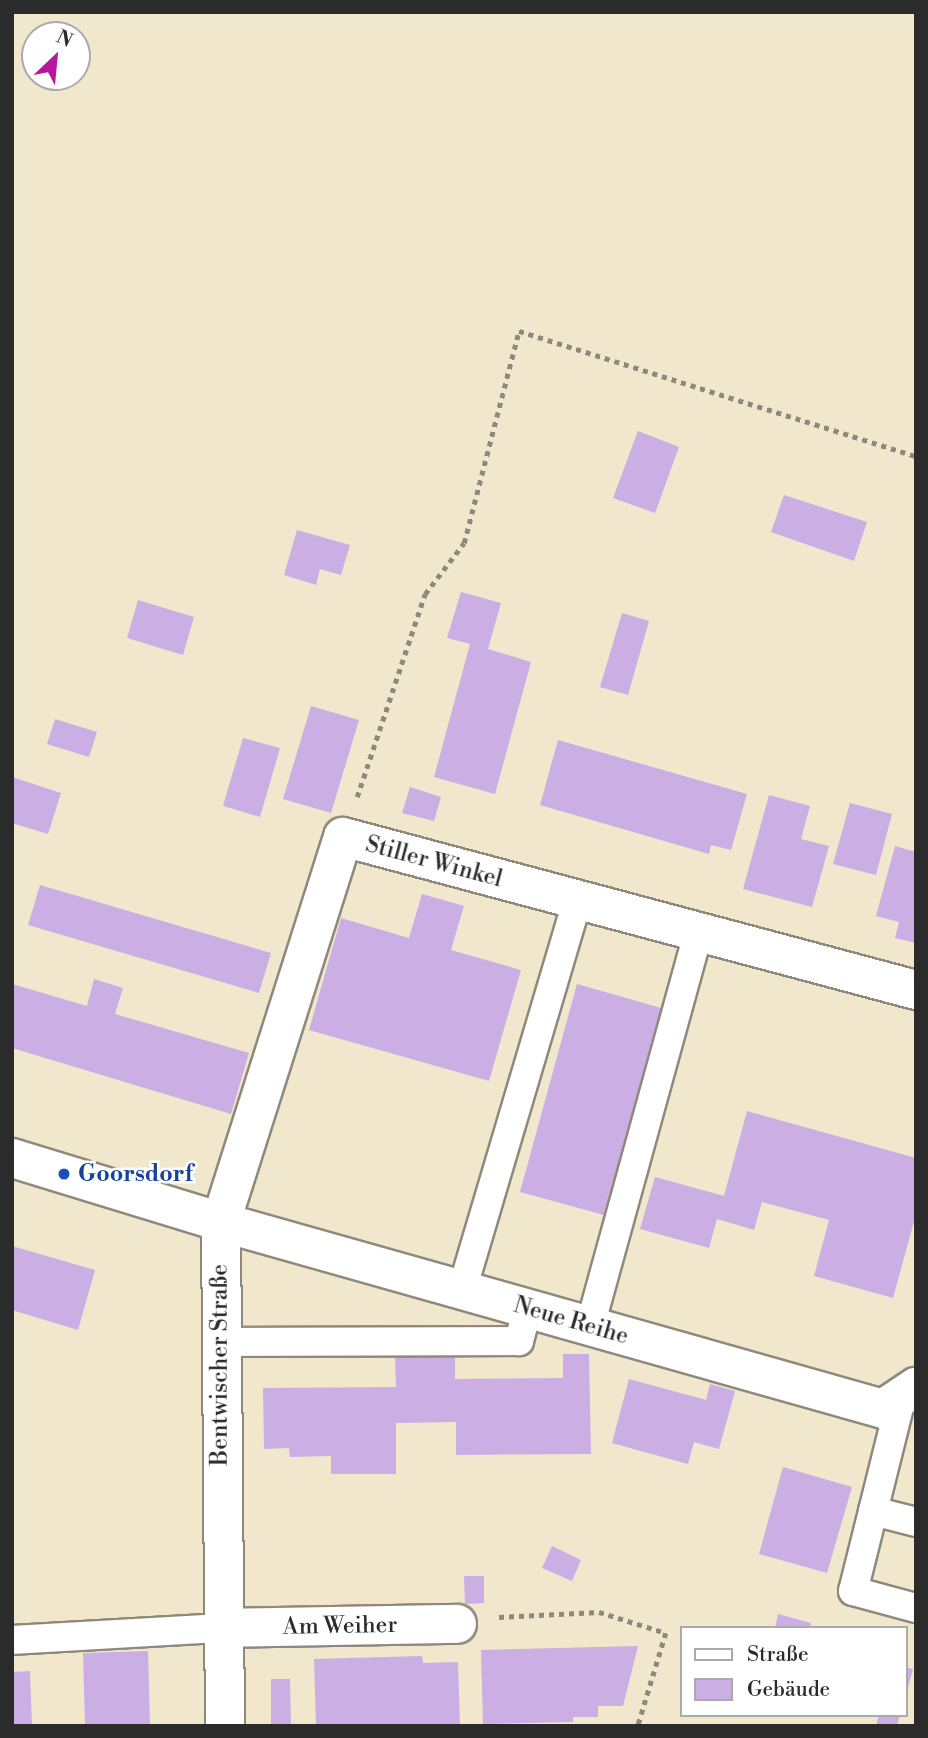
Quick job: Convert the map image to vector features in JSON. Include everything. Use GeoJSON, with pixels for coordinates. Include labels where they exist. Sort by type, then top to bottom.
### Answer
{"type":"FeatureCollection","features":[{"type":"Feature","properties":{"kind":"street","name":"Stiller Winkel"},"geometry":{"type":"LineString","coordinates":[[221,1222],[344,837],[916,990]]}},
{"type":"Feature","properties":{"kind":"street"},"geometry":{"type":"LineString","coordinates":[[12,1158],[221,1222]]}},
{"type":"Feature","properties":{"kind":"street","name":"Neue Reihe"},"geometry":{"type":"LineString","coordinates":[[221,1222],[883,1409],[909,1393]]}},
{"type":"Feature","properties":{"kind":"street","name":"Bentwischer Straße"},"geometry":{"type":"LineString","coordinates":[[221,1222],[219,1342],[225,1726]]}},
{"type":"Feature","properties":{"kind":"street","name":"Am Weiher"},"geometry":{"type":"LineString","coordinates":[[222,1628],[457,1624]]}},
{"type":"Feature","properties":{"kind":"lane"},"geometry":{"type":"LineString","coordinates":[[462,1290],[577,901]]}},
{"type":"Feature","properties":{"kind":"lane"},"geometry":{"type":"LineString","coordinates":[[590,1326],[698,933]]}},
{"type":"Feature","properties":{"kind":"lane"},"geometry":{"type":"LineString","coordinates":[[219,1342],[519,1341],[528,1308]]}},
{"type":"Feature","properties":{"kind":"lane"},"geometry":{"type":"LineString","coordinates":[[909,1393],[873,1511],[853,1591],[916,1608]]}},
{"type":"Feature","properties":{"kind":"lane"},"geometry":{"type":"LineString","coordinates":[[873,1511],[916,1522]]}},
{"type":"Feature","properties":{"kind":"lane"},"geometry":{"type":"LineString","coordinates":[[12,1640],[222,1628]]}},
{"type":"Feature","properties":{"kind":"path"},"geometry":{"type":"LineString","coordinates":[[344,837],[425,594],[464,543],[519,331],[916,456]]}},
{"type":"Feature","properties":{"kind":"path"},"geometry":{"type":"LineString","coordinates":[[457,1624],[478,1618],[599,1612],[666,1633],[638,1726]]}},
{"type":"Feature","properties":{"kind":"building"},"geometry":{"type":"Polygon","coordinates":[[[638,431],[679,447],[655,513],[613,498],[638,431]]]}},
{"type":"Feature","properties":{"kind":"building"},"geometry":{"type":"Polygon","coordinates":[[[784,495],[867,522],[854,561],[771,532],[784,495]]]}},
{"type":"Feature","properties":{"kind":"building"},"geometry":{"type":"Polygon","coordinates":[[[297,530],[350,545],[341,575],[320,569],[316,585],[284,575],[297,530]]]}},
{"type":"Feature","properties":{"kind":"building"},"geometry":{"type":"Polygon","coordinates":[[[461,592],[501,603],[488,649],[531,662],[495,794],[434,777],[470,644],[447,638],[461,592]]]}},
{"type":"Feature","properties":{"kind":"building"},"geometry":{"type":"Polygon","coordinates":[[[138,600],[194,617],[183,655],[127,638],[138,600]]]}},
{"type":"Feature","properties":{"kind":"building"},"geometry":{"type":"Polygon","coordinates":[[[622,613],[649,621],[628,695],[600,687],[622,613]]]}},
{"type":"Feature","properties":{"kind":"building"},"geometry":{"type":"Polygon","coordinates":[[[311,706],[359,720],[331,813],[283,799],[311,706]]]}},
{"type":"Feature","properties":{"kind":"building"},"geometry":{"type":"Polygon","coordinates":[[[55,719],[97,732],[89,757],[47,744],[55,719]]]}},
{"type":"Feature","properties":{"kind":"building"},"geometry":{"type":"Polygon","coordinates":[[[243,738],[280,748],[260,817],[223,806],[243,738]]]}},
{"type":"Feature","properties":{"kind":"building"},"geometry":{"type":"Polygon","coordinates":[[[558,740],[747,794],[731,850],[711,845],[709,854],[540,805],[558,740]]]}},
{"type":"Feature","properties":{"kind":"building"},"geometry":{"type":"Polygon","coordinates":[[[12,777],[61,793],[48,834],[12,823],[12,777]]]}},
{"type":"Feature","properties":{"kind":"building"},"geometry":{"type":"Polygon","coordinates":[[[410,787],[441,797],[434,821],[402,813],[410,787]]]}},
{"type":"Feature","properties":{"kind":"building"},"geometry":{"type":"Polygon","coordinates":[[[769,795],[810,806],[801,839],[829,846],[812,907],[743,889],[769,795]]]}},
{"type":"Feature","properties":{"kind":"building"},"geometry":{"type":"Polygon","coordinates":[[[850,803],[892,814],[876,875],[833,864],[850,803]]]}},
{"type":"Feature","properties":{"kind":"building"},"geometry":{"type":"Polygon","coordinates":[[[895,846],[916,852],[916,943],[895,938],[899,922],[876,916],[895,846]]]}},
{"type":"Feature","properties":{"kind":"building"},"geometry":{"type":"Polygon","coordinates":[[[40,885],[271,953],[259,993],[28,925],[40,885]]]}},
{"type":"Feature","properties":{"kind":"building"},"geometry":{"type":"Polygon","coordinates":[[[422,894],[464,906],[451,950],[521,970],[489,1081],[309,1030],[341,918],[409,938],[422,894]]]}},
{"type":"Feature","properties":{"kind":"building"},"geometry":{"type":"Polygon","coordinates":[[[94,979],[123,988],[115,1014],[249,1053],[231,1114],[12,1048],[12,984],[87,1006],[94,979]]]}},
{"type":"Feature","properties":{"kind":"building"},"geometry":{"type":"Polygon","coordinates":[[[577,984],[661,1008],[604,1215],[520,1192],[577,984]]]}},
{"type":"Feature","properties":{"kind":"building"},"geometry":{"type":"Polygon","coordinates":[[[747,1111],[916,1158],[916,1214],[893,1298],[814,1276],[829,1220],[762,1202],[754,1230],[717,1219],[709,1248],[640,1229],[655,1177],[724,1196],[747,1111]]]}},
{"type":"Feature","properties":{"kind":"building"},"geometry":{"type":"Polygon","coordinates":[[[12,1246],[95,1270],[78,1330],[12,1310],[12,1246]]]}},
{"type":"Feature","properties":{"kind":"building"},"geometry":{"type":"Polygon","coordinates":[[[455,1354],[455,1379],[563,1378],[563,1354],[589,1354],[591,1454],[456,1455],[456,1422],[396,1423],[396,1474],[331,1474],[331,1456],[290,1457],[289,1448],[264,1449],[263,1388],[396,1387],[395,1355],[455,1354]]]}},
{"type":"Feature","properties":{"kind":"building"},"geometry":{"type":"Polygon","coordinates":[[[629,1379],[706,1400],[710,1384],[735,1391],[719,1449],[694,1442],[688,1464],[612,1443],[629,1379]]]}},
{"type":"Feature","properties":{"kind":"building"},"geometry":{"type":"Polygon","coordinates":[[[783,1467],[852,1487],[827,1573],[759,1554],[783,1467]]]}},
{"type":"Feature","properties":{"kind":"building"},"geometry":{"type":"Polygon","coordinates":[[[552,1546],[581,1560],[572,1581],[542,1568],[552,1546]]]}},
{"type":"Feature","properties":{"kind":"building"},"geometry":{"type":"Polygon","coordinates":[[[464,1576],[484,1576],[484,1603],[465,1604],[464,1576]]]}},
{"type":"Feature","properties":{"kind":"building"},"geometry":{"type":"Polygon","coordinates":[[[778,1614],[811,1623],[810,1626],[775,1626],[778,1614]]]}},
{"type":"Feature","properties":{"kind":"building"},"geometry":{"type":"Polygon","coordinates":[[[638,1646],[623,1706],[598,1706],[598,1717],[573,1717],[573,1722],[483,1724],[481,1650],[638,1646]]]}},
{"type":"Feature","properties":{"kind":"building"},"geometry":{"type":"Polygon","coordinates":[[[148,1651],[150,1726],[85,1726],[83,1653],[148,1651]]]}},
{"type":"Feature","properties":{"kind":"building"},"geometry":{"type":"Polygon","coordinates":[[[422,1656],[423,1663],[458,1662],[460,1726],[316,1726],[314,1659],[422,1656]]]}},
{"type":"Feature","properties":{"kind":"building"},"geometry":{"type":"Polygon","coordinates":[[[907,1668],[913,1669],[907,1691],[907,1668]]]}},
{"type":"Feature","properties":{"kind":"building"},"geometry":{"type":"Polygon","coordinates":[[[30,1671],[32,1726],[12,1726],[12,1672],[30,1671]]]}},
{"type":"Feature","properties":{"kind":"building"},"geometry":{"type":"Polygon","coordinates":[[[271,1679],[290,1679],[291,1726],[271,1726],[271,1679]]]}},
{"type":"Feature","properties":{"kind":"building"},"geometry":{"type":"Polygon","coordinates":[[[878,1717],[899,1717],[897,1726],[876,1726],[878,1717]]]}},
{"type":"Feature","properties":{"kind":"place","name":"Goorsdorf"},"geometry":{"type":"Point","coordinates":[64,1174]}}]}
